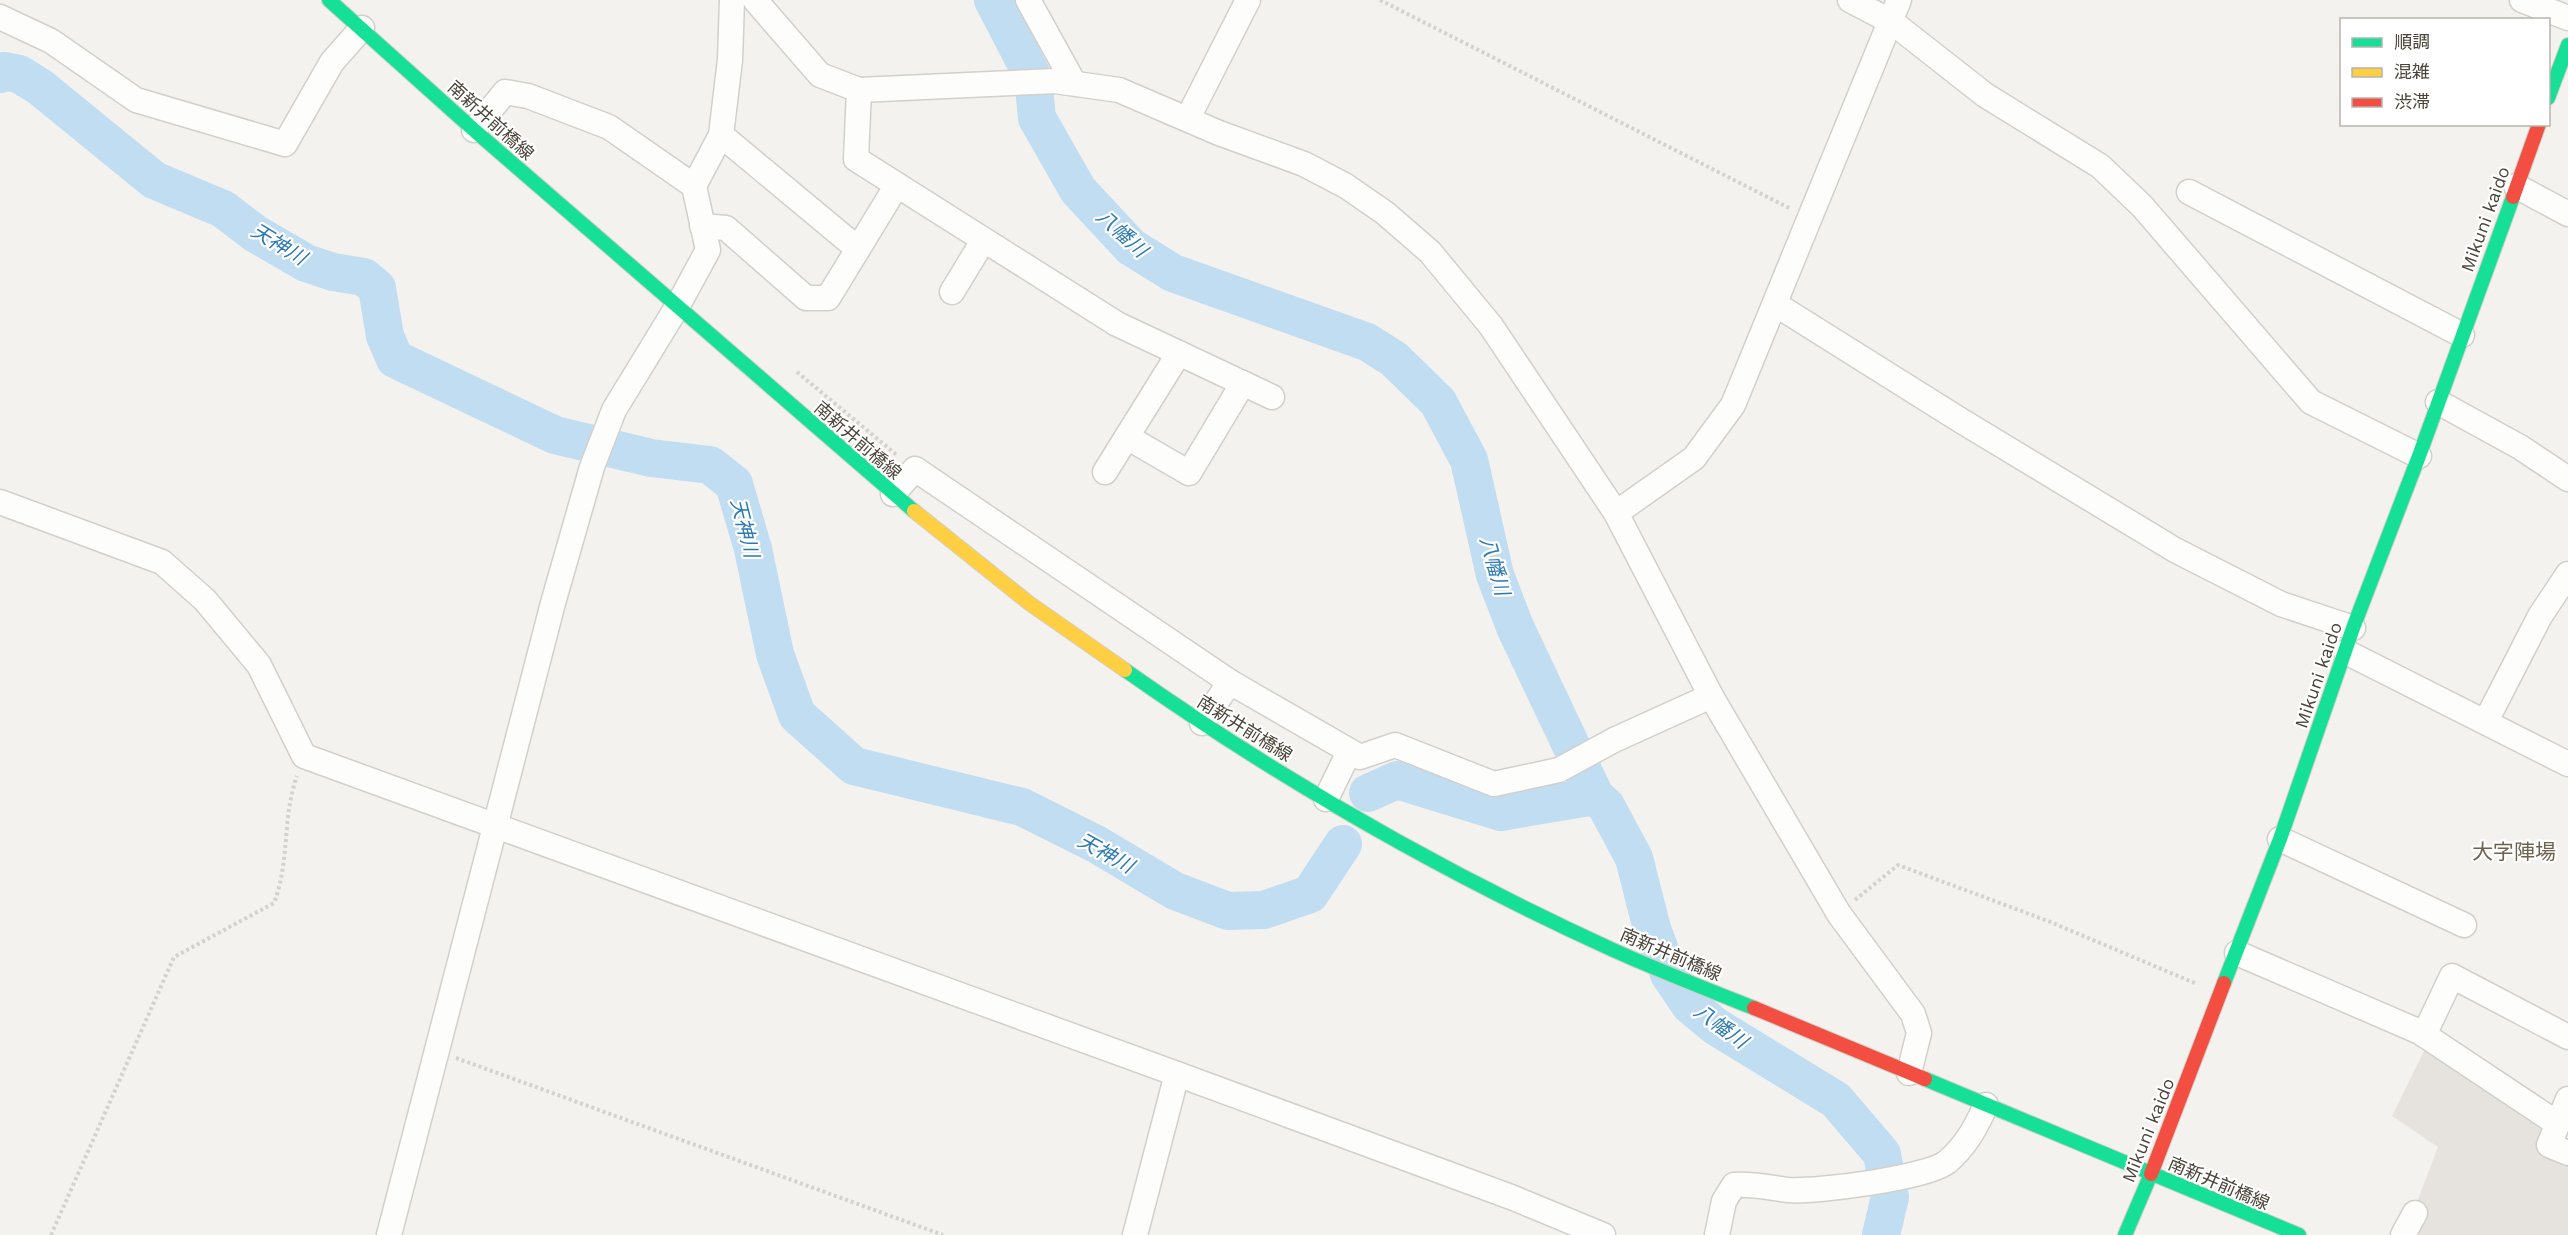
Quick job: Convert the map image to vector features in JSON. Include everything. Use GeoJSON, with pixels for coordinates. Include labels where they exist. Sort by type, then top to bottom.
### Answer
{"type":"FeatureCollection","features":[{"type":"Feature","properties":{"kind":"main road","name":"南新井前橋線"},"geometry":{"type":"LineString","coordinates":[[329,0],[474,130],[893,494],[1029,603],[1202,723],[1326,799],[1483,886],[1611,949],[2299,1235]]}},
{"type":"Feature","properties":{"kind":"main road"},"geometry":{"type":"LineString","coordinates":[[2550,93],[2568,45]]}},
{"type":"Feature","properties":{"kind":"main road","name":"Mikuni kaido"},"geometry":{"type":"LineString","coordinates":[[2125,1235],[2151,1174],[2280,838],[2353,628],[2419,456],[2538,126]]}},
{"type":"Feature","properties":{"kind":"street"},"geometry":{"type":"LineString","coordinates":[[389,1235],[553,603],[592,467],[614,410],[677,307],[708,250],[694,186],[721,135],[730,60],[732,0]]}},
{"type":"Feature","properties":{"kind":"street"},"geometry":{"type":"LineString","coordinates":[[755,0],[820,75],[859,90],[1064,82],[1119,90],[1219,133],[1304,164],[1346,186],[1385,213],[1430,252],[1498,336],[1616,513],[1711,696],[1839,914],[1913,1014],[1919,1033],[1909,1073]]}},
{"type":"Feature","properties":{"kind":"street"},"geometry":{"type":"LineString","coordinates":[[1028,0],[1064,82]]}},
{"type":"Feature","properties":{"kind":"street"},"geometry":{"type":"LineString","coordinates":[[1188,118],[1248,0]]}},
{"type":"Feature","properties":{"kind":"street"},"geometry":{"type":"LineString","coordinates":[[1850,0],[1895,11],[1985,95],[2100,166],[2142,206],[2311,402],[2419,456]]}},
{"type":"Feature","properties":{"kind":"street"},"geometry":{"type":"LineString","coordinates":[[2522,0],[2568,18]]}},
{"type":"Feature","properties":{"kind":"street"},"geometry":{"type":"LineString","coordinates":[[1616,513],[1694,458],[1733,405],[1895,11]]}},
{"type":"Feature","properties":{"kind":"street"},"geometry":{"type":"LineString","coordinates":[[0,17],[51,41],[136,100],[285,144],[332,62],[362,28]]}},
{"type":"Feature","properties":{"kind":"street"},"geometry":{"type":"LineString","coordinates":[[859,90],[856,159],[1117,324],[1272,397]]}},
{"type":"Feature","properties":{"kind":"street"},"geometry":{"type":"LineString","coordinates":[[474,130],[505,92],[528,96],[609,127],[694,186]]}},
{"type":"Feature","properties":{"kind":"street"},"geometry":{"type":"LineString","coordinates":[[721,135],[858,249]]}},
{"type":"Feature","properties":{"kind":"street"},"geometry":{"type":"LineString","coordinates":[[702,226],[726,228],[806,298],[828,298],[897,185]]}},
{"type":"Feature","properties":{"kind":"street"},"geometry":{"type":"LineString","coordinates":[[2516,186],[2568,214]]}},
{"type":"Feature","properties":{"kind":"street"},"geometry":{"type":"LineString","coordinates":[[2189,192],[2463,334]]}},
{"type":"Feature","properties":{"kind":"street"},"geometry":{"type":"LineString","coordinates":[[952,292],[983,241]]}},
{"type":"Feature","properties":{"kind":"street"},"geometry":{"type":"LineString","coordinates":[[1775,304],[1960,420],[2175,550],[2281,604],[2353,628]]}},
{"type":"Feature","properties":{"kind":"street"},"geometry":{"type":"LineString","coordinates":[[1105,472],[1179,353]]}},
{"type":"Feature","properties":{"kind":"street"},"geometry":{"type":"LineString","coordinates":[[1127,437],[1190,473],[1243,383]]}},
{"type":"Feature","properties":{"kind":"street"},"geometry":{"type":"LineString","coordinates":[[2438,402],[2520,447],[2568,479]]}},
{"type":"Feature","properties":{"kind":"street"},"geometry":{"type":"LineString","coordinates":[[893,494],[915,469],[1230,682],[1359,757],[1395,745],[1494,784],[1559,770],[1614,740],[1711,696]]}},
{"type":"Feature","properties":{"kind":"street"},"geometry":{"type":"LineString","coordinates":[[0,502],[162,562],[205,600],[259,665],[304,756],[1500,1193],[1603,1235]]}},
{"type":"Feature","properties":{"kind":"street"},"geometry":{"type":"LineString","coordinates":[[2486,721],[2540,616],[2568,574]]}},
{"type":"Feature","properties":{"kind":"street"},"geometry":{"type":"LineString","coordinates":[[2346,652],[2568,764]]}},
{"type":"Feature","properties":{"kind":"street"},"geometry":{"type":"LineString","coordinates":[[1202,723],[1230,682]]}},
{"type":"Feature","properties":{"kind":"street"},"geometry":{"type":"LineString","coordinates":[[1326,799],[1349,752]]}},
{"type":"Feature","properties":{"kind":"street"},"geometry":{"type":"LineString","coordinates":[[2280,838],[2464,925]]}},
{"type":"Feature","properties":{"kind":"street"},"geometry":{"type":"LineString","coordinates":[[2237,952],[2424,1035],[2558,1124]]}},
{"type":"Feature","properties":{"kind":"street"},"geometry":{"type":"LineString","coordinates":[[2424,1035],[2452,976],[2568,1037]]}},
{"type":"Feature","properties":{"kind":"street"},"geometry":{"type":"LineString","coordinates":[[1135,1235],[1177,1074]]}},
{"type":"Feature","properties":{"kind":"street"},"geometry":{"type":"LineString","coordinates":[[2568,1099],[2549,1145],[2568,1153]]}},
{"type":"Feature","properties":{"kind":"street"},"geometry":{"type":"LineString","coordinates":[[1717,1235],[1724,1201],[1734,1185],[1814,1190],[1864,1183],[1945,1164],[1972,1136],[1986,1105]]}},
{"type":"Feature","properties":{"kind":"street"},"geometry":{"type":"LineString","coordinates":[[2403,1235],[2415,1213]]}},
{"type":"Feature","properties":{"kind":"path"},"geometry":{"type":"LineString","coordinates":[[1380,0],[1810,219]]}},
{"type":"Feature","properties":{"kind":"path"},"geometry":{"type":"LineString","coordinates":[[51,1235],[174,957],[274,903],[282,883],[290,796],[304,756]]}},
{"type":"Feature","properties":{"kind":"path"},"geometry":{"type":"LineString","coordinates":[[1839,914],[1898,865],[2048,921],[2221,994]]}},
{"type":"Feature","properties":{"kind":"path"},"geometry":{"type":"LineString","coordinates":[[436,1051],[943,1235]]}},
{"type":"Feature","properties":{"kind":"shaded area"},"geometry":{"type":"Polygon","coordinates":[[[2426,1047],[2547,1128],[2568,1161],[2568,1235],[2412,1235],[2426,1208],[2417,1202],[2438,1147],[2392,1116],[2426,1047]]]}},
{"type":"Feature","properties":{"kind":"waterway","name":"八幡川"},"geometry":{"type":"LineString","coordinates":[[993,0],[1033,77],[1037,118],[1078,190],[1131,247],[1173,273],[1367,342],[1394,359],[1438,402],[1469,460],[1495,575],[1515,627],[1595,796],[1606,806],[1634,858],[1652,929],[1669,974],[1690,1005],[1715,1026],[1836,1100],[1882,1154],[1890,1197],[1881,1235]]}},
{"type":"Feature","properties":{"kind":"waterway","name":"天神川"},"geometry":{"type":"LineString","coordinates":[[0,74],[4,71],[19,74],[40,87],[154,180],[223,209],[256,234],[306,263],[333,272],[364,277],[377,288],[385,336],[395,359],[555,435],[651,458],[710,465],[734,484],[753,549],[775,654],[797,715],[854,766],[1022,807],[1096,844],[1175,891],[1228,911],[1264,910],[1310,894],[1343,844]]}},
{"type":"Feature","properties":{"kind":"waterway","name":"天神川"},"geometry":{"type":"LineString","coordinates":[[1368,793],[1397,780],[1501,812],[1595,796]]}},
{"type":"Feature","properties":{"kind":"traffic: fast"},"geometry":{"type":"LineString","coordinates":[[329,0],[474,130],[914,511]]}},
{"type":"Feature","properties":{"kind":"traffic: fast"},"geometry":{"type":"LineString","coordinates":[[2550,93],[2568,45]]}},
{"type":"Feature","properties":{"kind":"traffic: fast"},"geometry":{"type":"LineString","coordinates":[[2224,983],[2280,839],[2353,628],[2419,456],[2513,197]]}},
{"type":"Feature","properties":{"kind":"traffic: fast"},"geometry":{"type":"LineString","coordinates":[[1125,670],[1241,748],[1423,855],[1611,949],[1754,1008]]}},
{"type":"Feature","properties":{"kind":"traffic: fast"},"geometry":{"type":"LineString","coordinates":[[1925,1079],[2299,1235]]}},
{"type":"Feature","properties":{"kind":"traffic: fast"},"geometry":{"type":"LineString","coordinates":[[2125,1235],[2151,1174]]}},
{"type":"Feature","properties":{"kind":"traffic: slow"},"geometry":{"type":"LineString","coordinates":[[914,511],[1029,603],[1125,670]]}},
{"type":"Feature","properties":{"kind":"traffic: jam"},"geometry":{"type":"LineString","coordinates":[[2513,197],[2538,126]]}},
{"type":"Feature","properties":{"kind":"traffic: jam"},"geometry":{"type":"LineString","coordinates":[[2151,1174],[2224,983]]}},
{"type":"Feature","properties":{"kind":"traffic: jam"},"geometry":{"type":"LineString","coordinates":[[1754,1008],[1925,1079]]}},
{"type":"Feature","properties":{"kind":"district","name":"大字陣場"},"geometry":{"type":"Point","coordinates":[2514,851]}}]}
